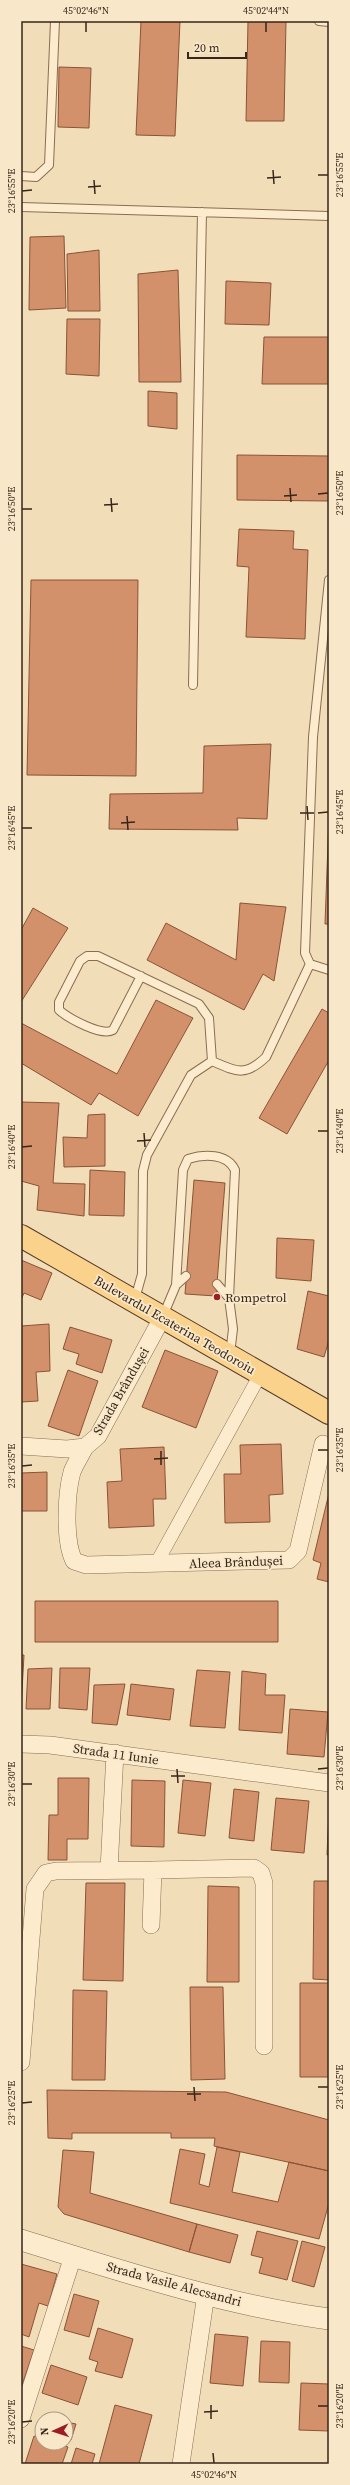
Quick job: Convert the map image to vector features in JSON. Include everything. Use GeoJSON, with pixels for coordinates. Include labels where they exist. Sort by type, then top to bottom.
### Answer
{"type":"FeatureCollection","features":[{"type":"Feature","properties":{"kind":"main road","name":"Bulevardul Ecaterina Teodoroiu"},"geometry":{"type":"LineString","coordinates":[[21,1236],[260,1375],[329,1413]]}},
{"type":"Feature","properties":{"kind":"street","name":"Strada Brândușei"},"geometry":{"type":"LineString","coordinates":[[21,1446],[67,1449],[86,1447],[98,1436],[162,1318]]}},
{"type":"Feature","properties":{"kind":"street"},"geometry":{"type":"LineString","coordinates":[[156,1564],[260,1375]]}},
{"type":"Feature","properties":{"kind":"street","name":"Aleea Brândușei"},"geometry":{"type":"LineString","coordinates":[[86,1447],[73,1470],[69,1488],[68,1550],[74,1562],[86,1565],[289,1560],[298,1551],[323,1444]]}},
{"type":"Feature","properties":{"kind":"street","name":"Strada 11 Iunie"},"geometry":{"type":"LineString","coordinates":[[21,1744],[115,1753],[329,1783]]}},
{"type":"Feature","properties":{"kind":"street"},"geometry":{"type":"LineString","coordinates":[[109,1870],[115,1753]]}},
{"type":"Feature","properties":{"kind":"street"},"geometry":{"type":"LineString","coordinates":[[21,2062],[35,1889],[46,1873],[109,1870],[254,1868],[261,1873],[264,1883],[264,2046]]}},
{"type":"Feature","properties":{"kind":"street"},"geometry":{"type":"LineString","coordinates":[[151,1925],[153,1870]]}},
{"type":"Feature","properties":{"kind":"street","name":"Strada Vasile Alecsandri"},"geometry":{"type":"LineString","coordinates":[[21,2240],[206,2294],[288,2314],[329,2319]]}},
{"type":"Feature","properties":{"kind":"street"},"geometry":{"type":"LineString","coordinates":[[21,2419],[74,2256]]}},
{"type":"Feature","properties":{"kind":"street"},"geometry":{"type":"LineString","coordinates":[[182,2464],[206,2294]]}},
{"type":"Feature","properties":{"kind":"lane"},"geometry":{"type":"LineString","coordinates":[[21,176],[36,177],[49,165],[54,21]]}},
{"type":"Feature","properties":{"kind":"lane"},"geometry":{"type":"LineString","coordinates":[[318,21],[329,22]]}},
{"type":"Feature","properties":{"kind":"lane"},"geometry":{"type":"LineString","coordinates":[[21,207],[329,216]]}},
{"type":"Feature","properties":{"kind":"lane"},"geometry":{"type":"LineString","coordinates":[[193,685],[202,212]]}},
{"type":"Feature","properties":{"kind":"lane"},"geometry":{"type":"LineString","coordinates":[[329,580],[313,738],[305,953],[310,964],[329,970]]}},
{"type":"Feature","properties":{"kind":"lane"},"geometry":{"type":"LineString","coordinates":[[141,976],[113,1030],[109,1032],[100,1031],[64,1015],[59,1010],[59,1002],[80,961],[87,956],[98,956],[141,976],[199,1004],[209,1018],[212,1061]]}},
{"type":"Feature","properties":{"kind":"lane"},"geometry":{"type":"LineString","coordinates":[[212,1061],[244,1072],[254,1069],[266,1057],[310,964]]}},
{"type":"Feature","properties":{"kind":"lane"},"geometry":{"type":"LineString","coordinates":[[134,1302],[142,1274],[143,1171],[147,1155],[191,1075],[212,1061]]}},
{"type":"Feature","properties":{"kind":"lane"},"geometry":{"type":"LineString","coordinates":[[162,1318],[176,1285],[183,1170],[188,1159],[198,1156],[225,1158],[231,1162],[235,1170],[230,1298],[233,1329],[230,1357]]}},
{"type":"Feature","properties":{"kind":"lane"},"geometry":{"type":"LineString","coordinates":[[176,1285],[186,1276]]}},
{"type":"Feature","properties":{"kind":"lane"},"geometry":{"type":"LineString","coordinates":[[217,1284],[230,1298]]}},
{"type":"Feature","properties":{"kind":"building"},"geometry":{"type":"Polygon","coordinates":[[[141,21],[180,21],[175,136],[136,135],[141,21]]]}},
{"type":"Feature","properties":{"kind":"building"},"geometry":{"type":"Polygon","coordinates":[[[248,21],[286,21],[284,121],[246,121],[248,21]]]}},
{"type":"Feature","properties":{"kind":"building"},"geometry":{"type":"Polygon","coordinates":[[[59,67],[91,68],[89,128],[58,127],[59,67]]]}},
{"type":"Feature","properties":{"kind":"building"},"geometry":{"type":"Polygon","coordinates":[[[64,236],[66,308],[29,310],[30,237],[64,236]]]}},
{"type":"Feature","properties":{"kind":"building"},"geometry":{"type":"Polygon","coordinates":[[[99,250],[100,311],[68,311],[67,254],[99,250]]]}},
{"type":"Feature","properties":{"kind":"building"},"geometry":{"type":"Polygon","coordinates":[[[178,270],[181,382],[139,382],[138,274],[178,270]]]}},
{"type":"Feature","properties":{"kind":"building"},"geometry":{"type":"Polygon","coordinates":[[[226,281],[271,283],[269,325],[225,324],[226,281]]]}},
{"type":"Feature","properties":{"kind":"building"},"geometry":{"type":"Polygon","coordinates":[[[67,319],[100,319],[99,376],[66,374],[67,319]]]}},
{"type":"Feature","properties":{"kind":"building"},"geometry":{"type":"Polygon","coordinates":[[[264,337],[329,337],[329,384],[262,384],[264,337]]]}},
{"type":"Feature","properties":{"kind":"building"},"geometry":{"type":"Polygon","coordinates":[[[148,391],[177,393],[177,429],[148,426],[148,391]]]}},
{"type":"Feature","properties":{"kind":"building"},"geometry":{"type":"Polygon","coordinates":[[[237,455],[329,456],[329,501],[237,500],[237,455]]]}},
{"type":"Feature","properties":{"kind":"building"},"geometry":{"type":"Polygon","coordinates":[[[239,529],[294,531],[293,549],[308,550],[305,639],[246,637],[249,567],[237,566],[239,529]]]}},
{"type":"Feature","properties":{"kind":"building"},"geometry":{"type":"Polygon","coordinates":[[[31,580],[138,580],[136,776],[27,775],[31,580]]]}},
{"type":"Feature","properties":{"kind":"building"},"geometry":{"type":"Polygon","coordinates":[[[271,744],[267,819],[237,818],[238,830],[109,829],[110,794],[203,793],[204,746],[271,744]]]}},
{"type":"Feature","properties":{"kind":"building"},"geometry":{"type":"Polygon","coordinates":[[[329,816],[329,924],[325,924],[329,816]]]}},
{"type":"Feature","properties":{"kind":"building"},"geometry":{"type":"Polygon","coordinates":[[[240,903],[286,907],[274,981],[263,974],[244,1010],[147,960],[166,923],[236,960],[240,903]]]}},
{"type":"Feature","properties":{"kind":"building"},"geometry":{"type":"Polygon","coordinates":[[[33,908],[68,928],[21,1002],[21,930],[33,908]]]}},
{"type":"Feature","properties":{"kind":"building"},"geometry":{"type":"Polygon","coordinates":[[[156,1000],[193,1018],[138,1116],[99,1093],[91,1105],[21,1063],[21,1023],[117,1074],[156,1000]]]}},
{"type":"Feature","properties":{"kind":"building"},"geometry":{"type":"Polygon","coordinates":[[[322,1009],[329,1013],[329,1060],[287,1134],[259,1118],[322,1009]]]}},
{"type":"Feature","properties":{"kind":"building"},"geometry":{"type":"Polygon","coordinates":[[[21,1102],[59,1103],[53,1183],[85,1184],[84,1216],[37,1210],[39,1186],[21,1181],[21,1102]]]}},
{"type":"Feature","properties":{"kind":"building"},"geometry":{"type":"Polygon","coordinates":[[[105,1114],[105,1166],[64,1167],[63,1137],[87,1138],[88,1115],[105,1114]]]}},
{"type":"Feature","properties":{"kind":"building"},"geometry":{"type":"Polygon","coordinates":[[[90,1170],[125,1172],[124,1216],[89,1215],[90,1170]]]}},
{"type":"Feature","properties":{"kind":"building"},"geometry":{"type":"Polygon","coordinates":[[[194,1180],[225,1183],[216,1296],[185,1294],[194,1180]]]}},
{"type":"Feature","properties":{"kind":"building"},"geometry":{"type":"Polygon","coordinates":[[[277,1238],[314,1240],[311,1281],[276,1278],[277,1238]]]}},
{"type":"Feature","properties":{"kind":"building"},"geometry":{"type":"Polygon","coordinates":[[[21,1260],[52,1273],[41,1300],[24,1293],[21,1300],[21,1260]]]}},
{"type":"Feature","properties":{"kind":"building"},"geometry":{"type":"Polygon","coordinates":[[[308,1291],[329,1296],[329,1340],[324,1357],[297,1349],[308,1291]]]}},
{"type":"Feature","properties":{"kind":"building"},"geometry":{"type":"Polygon","coordinates":[[[49,1324],[50,1371],[36,1372],[38,1401],[21,1402],[21,1326],[49,1324]]]}},
{"type":"Feature","properties":{"kind":"building"},"geometry":{"type":"Polygon","coordinates":[[[70,1327],[112,1340],[102,1373],[76,1364],[79,1354],[63,1349],[70,1327]]]}},
{"type":"Feature","properties":{"kind":"building"},"geometry":{"type":"Polygon","coordinates":[[[165,1350],[218,1371],[196,1428],[142,1407],[165,1350]]]}},
{"type":"Feature","properties":{"kind":"building"},"geometry":{"type":"Polygon","coordinates":[[[68,1370],[98,1381],[79,1436],[48,1426],[68,1370]]]}},
{"type":"Feature","properties":{"kind":"building"},"geometry":{"type":"Polygon","coordinates":[[[281,1444],[283,1494],[269,1495],[270,1522],[225,1523],[224,1474],[241,1474],[240,1445],[281,1444]]]}},
{"type":"Feature","properties":{"kind":"building"},"geometry":{"type":"Polygon","coordinates":[[[164,1447],[166,1499],[153,1499],[154,1526],[109,1528],[107,1482],[122,1481],[120,1449],[164,1447]]]}},
{"type":"Feature","properties":{"kind":"building"},"geometry":{"type":"Polygon","coordinates":[[[47,1472],[47,1511],[21,1511],[21,1473],[47,1472]]]}},
{"type":"Feature","properties":{"kind":"building"},"geometry":{"type":"Polygon","coordinates":[[[329,1493],[329,1582],[317,1579],[321,1563],[313,1560],[329,1493]]]}},
{"type":"Feature","properties":{"kind":"building"},"geometry":{"type":"Polygon","coordinates":[[[35,1601],[278,1601],[278,1642],[35,1642],[35,1601]]]}},
{"type":"Feature","properties":{"kind":"building"},"geometry":{"type":"Polygon","coordinates":[[[21,1655],[24,1655],[21,1709],[21,1655]]]}},
{"type":"Feature","properties":{"kind":"building"},"geometry":{"type":"Polygon","coordinates":[[[52,1668],[50,1709],[26,1709],[28,1669],[52,1668]]]}},
{"type":"Feature","properties":{"kind":"building"},"geometry":{"type":"Polygon","coordinates":[[[60,1668],[90,1668],[87,1710],[59,1708],[60,1668]]]}},
{"type":"Feature","properties":{"kind":"building"},"geometry":{"type":"Polygon","coordinates":[[[197,1670],[230,1672],[225,1728],[190,1726],[197,1670]]]}},
{"type":"Feature","properties":{"kind":"building"},"geometry":{"type":"Polygon","coordinates":[[[242,1671],[266,1674],[265,1695],[285,1695],[282,1733],[239,1730],[242,1671]]]}},
{"type":"Feature","properties":{"kind":"building"},"geometry":{"type":"Polygon","coordinates":[[[125,1684],[117,1725],[92,1723],[94,1685],[125,1684]]]}},
{"type":"Feature","properties":{"kind":"building"},"geometry":{"type":"Polygon","coordinates":[[[131,1684],[174,1689],[170,1720],[127,1715],[131,1684]]]}},
{"type":"Feature","properties":{"kind":"building"},"geometry":{"type":"Polygon","coordinates":[[[290,1709],[328,1712],[324,1757],[287,1754],[290,1709]]]}},
{"type":"Feature","properties":{"kind":"building"},"geometry":{"type":"Polygon","coordinates":[[[58,1778],[89,1778],[88,1839],[67,1839],[67,1860],[48,1860],[49,1815],[58,1815],[58,1778]]]}},
{"type":"Feature","properties":{"kind":"building"},"geometry":{"type":"Polygon","coordinates":[[[132,1780],[165,1781],[164,1847],[131,1846],[132,1780]]]}},
{"type":"Feature","properties":{"kind":"building"},"geometry":{"type":"Polygon","coordinates":[[[183,1780],[211,1783],[205,1836],[178,1833],[183,1780]]]}},
{"type":"Feature","properties":{"kind":"building"},"geometry":{"type":"Polygon","coordinates":[[[234,1789],[259,1792],[254,1841],[229,1838],[234,1789]]]}},
{"type":"Feature","properties":{"kind":"building"},"geometry":{"type":"Polygon","coordinates":[[[276,1798],[309,1801],[304,1853],[271,1850],[276,1798]]]}},
{"type":"Feature","properties":{"kind":"building"},"geometry":{"type":"Polygon","coordinates":[[[329,1810],[329,1855],[327,1855],[329,1810]]]}},
{"type":"Feature","properties":{"kind":"building"},"geometry":{"type":"Polygon","coordinates":[[[314,1881],[329,1881],[329,1980],[313,1979],[314,1881]]]}},
{"type":"Feature","properties":{"kind":"building"},"geometry":{"type":"Polygon","coordinates":[[[86,1883],[125,1883],[123,1981],[83,1980],[86,1883]]]}},
{"type":"Feature","properties":{"kind":"building"},"geometry":{"type":"Polygon","coordinates":[[[208,1886],[239,1887],[239,1982],[207,1982],[208,1886]]]}},
{"type":"Feature","properties":{"kind":"building"},"geometry":{"type":"Polygon","coordinates":[[[300,1983],[329,1983],[329,2077],[300,2077],[300,1983]]]}},
{"type":"Feature","properties":{"kind":"building"},"geometry":{"type":"Polygon","coordinates":[[[190,1987],[223,1987],[225,2079],[191,2080],[190,1987]]]}},
{"type":"Feature","properties":{"kind":"building"},"geometry":{"type":"Polygon","coordinates":[[[73,1990],[107,1991],[105,2080],[72,2080],[73,1990]]]}},
{"type":"Feature","properties":{"kind":"building"},"geometry":{"type":"Polygon","coordinates":[[[47,2090],[226,2092],[329,2120],[329,2171],[214,2146],[215,2138],[171,2138],[171,2133],[72,2133],[72,2139],[48,2138],[47,2090]]]}},
{"type":"Feature","properties":{"kind":"building"},"geometry":{"type":"Polygon","coordinates":[[[217,2147],[240,2152],[232,2192],[278,2202],[289,2162],[329,2171],[329,2203],[319,2239],[170,2203],[180,2149],[205,2154],[199,2184],[209,2187],[217,2147]]]}},
{"type":"Feature","properties":{"kind":"building"},"geometry":{"type":"Polygon","coordinates":[[[63,2150],[94,2152],[90,2193],[197,2224],[189,2252],[64,2214],[58,2207],[63,2150]]]}},
{"type":"Feature","properties":{"kind":"building"},"geometry":{"type":"Polygon","coordinates":[[[197,2224],[238,2235],[230,2263],[189,2252],[197,2224]]]}},
{"type":"Feature","properties":{"kind":"building"},"geometry":{"type":"Polygon","coordinates":[[[257,2231],[298,2241],[287,2280],[259,2273],[263,2258],[251,2255],[257,2231]]]}},
{"type":"Feature","properties":{"kind":"building"},"geometry":{"type":"Polygon","coordinates":[[[302,2241],[325,2247],[314,2287],[292,2281],[302,2241]]]}},
{"type":"Feature","properties":{"kind":"building"},"geometry":{"type":"Polygon","coordinates":[[[21,2264],[57,2274],[48,2306],[39,2303],[29,2337],[21,2334],[21,2264]]]}},
{"type":"Feature","properties":{"kind":"building"},"geometry":{"type":"Polygon","coordinates":[[[74,2294],[99,2301],[89,2337],[64,2330],[74,2294]]]}},
{"type":"Feature","properties":{"kind":"building"},"geometry":{"type":"Polygon","coordinates":[[[98,2328],[133,2339],[122,2378],[95,2371],[98,2362],[89,2359],[98,2328]]]}},
{"type":"Feature","properties":{"kind":"building"},"geometry":{"type":"Polygon","coordinates":[[[215,2334],[248,2337],[243,2386],[210,2383],[215,2334]]]}},
{"type":"Feature","properties":{"kind":"building"},"geometry":{"type":"Polygon","coordinates":[[[261,2341],[290,2342],[289,2383],[259,2382],[261,2341]]]}},
{"type":"Feature","properties":{"kind":"building"},"geometry":{"type":"Polygon","coordinates":[[[21,2346],[34,2350],[22,2385],[21,2384],[21,2346]]]}},
{"type":"Feature","properties":{"kind":"building"},"geometry":{"type":"Polygon","coordinates":[[[51,2365],[87,2377],[78,2405],[42,2393],[51,2365]]]}},
{"type":"Feature","properties":{"kind":"building"},"geometry":{"type":"Polygon","coordinates":[[[301,2383],[329,2384],[329,2431],[299,2430],[301,2383]]]}},
{"type":"Feature","properties":{"kind":"building"},"geometry":{"type":"Polygon","coordinates":[[[115,2405],[152,2415],[139,2464],[99,2464],[115,2405]]]}},
{"type":"Feature","properties":{"kind":"building"},"geometry":{"type":"Polygon","coordinates":[[[34,2436],[34,2451],[67,2451],[62,2464],[25,2464],[34,2436]]]}},
{"type":"Feature","properties":{"kind":"building"},"geometry":{"type":"Polygon","coordinates":[[[76,2448],[95,2454],[92,2464],[71,2464],[76,2448]]]}},
{"type":"Feature","properties":{"kind":"place","name":"Rompetrol"},"geometry":{"type":"Point","coordinates":[217,1297]}}]}
